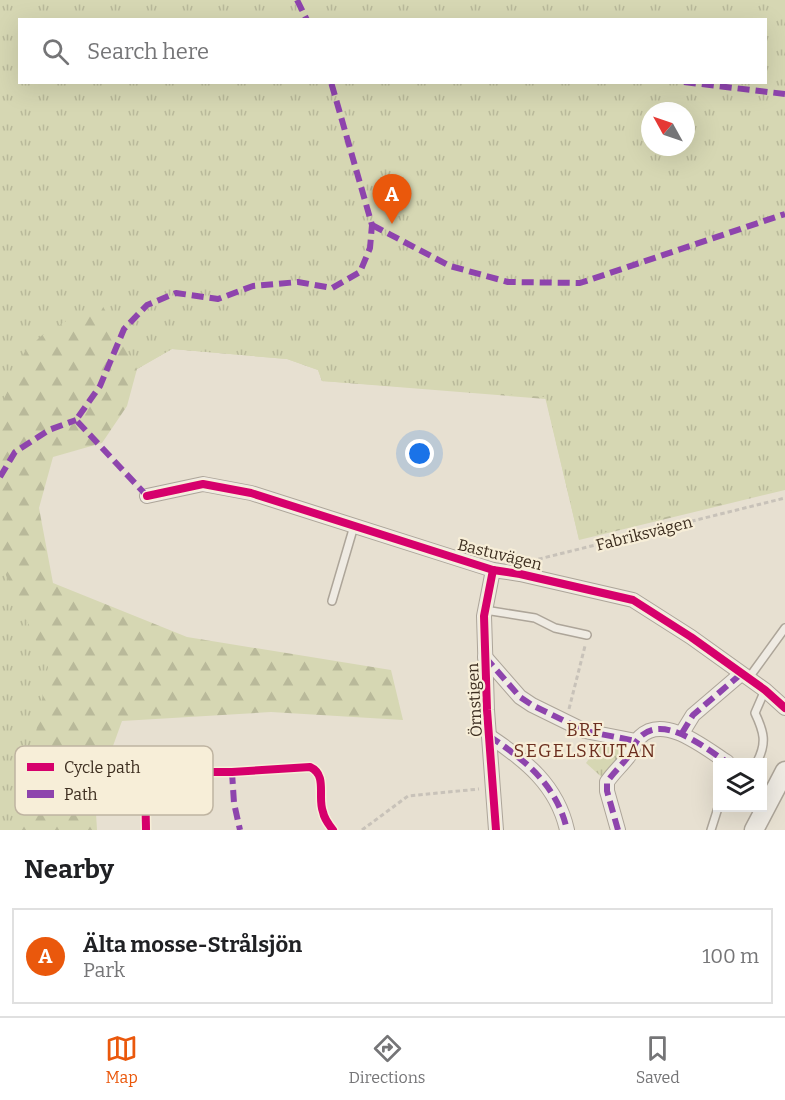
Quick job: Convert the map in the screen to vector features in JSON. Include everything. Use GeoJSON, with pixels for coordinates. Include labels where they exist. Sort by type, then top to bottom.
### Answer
{"type":"FeatureCollection","features":[{"type":"Feature","properties":{"kind":"street","name":"Bastuvägen"},"geometry":{"type":"LineString","coordinates":[[147,496],[203,484],[251,493],[498,571],[633,600],[691,637],[765,690],[785,708]]}},
{"type":"Feature","properties":{"kind":"street","name":"Örnstigen"},"geometry":{"type":"LineString","coordinates":[[496,830],[485,657],[485,610],[498,571]]}},
{"type":"Feature","properties":{"kind":"street"},"geometry":{"type":"LineString","coordinates":[[485,657],[520,697],[532,705],[585,731],[636,741]]}},
{"type":"Feature","properties":{"kind":"street"},"geometry":{"type":"LineString","coordinates":[[682,733],[693,715],[745,677]]}},
{"type":"Feature","properties":{"kind":"street"},"geometry":{"type":"LineString","coordinates":[[618,830],[607,791],[607,782],[629,756],[641,735],[650,730],[682,733],[721,758]]}},
{"type":"Feature","properties":{"kind":"street"},"geometry":{"type":"LineString","coordinates":[[489,736],[534,770],[549,788],[563,812],[567,830]]}},
{"type":"Feature","properties":{"kind":"street"},"geometry":{"type":"LineString","coordinates":[[754,830],[785,771]]}},
{"type":"Feature","properties":{"kind":"lane"},"geometry":{"type":"LineString","coordinates":[[332,601],[354,526]]}},
{"type":"Feature","properties":{"kind":"lane"},"geometry":{"type":"LineString","coordinates":[[485,610],[535,618],[555,628],[587,635]]}},
{"type":"Feature","properties":{"kind":"lane"},"geometry":{"type":"LineString","coordinates":[[745,677],[785,628]]}},
{"type":"Feature","properties":{"kind":"lane"},"geometry":{"type":"LineString","coordinates":[[759,758],[764,750],[764,739],[755,713],[765,690]]}},
{"type":"Feature","properties":{"kind":"lane"},"geometry":{"type":"LineString","coordinates":[[711,830],[716,812]]}},
{"type":"Feature","properties":{"kind":"path"},"geometry":{"type":"LineString","coordinates":[[565,722],[574,695],[587,635]]}},
{"type":"Feature","properties":{"kind":"path"},"geometry":{"type":"LineString","coordinates":[[362,830],[408,796],[493,787]]}},
{"type":"Feature","properties":{"kind":"green space"},"geometry":{"type":"Polygon","coordinates":[[[0,0],[785,0],[785,490],[579,540],[546,399],[322,381],[318,370],[287,359],[172,349],[137,369],[127,406],[102,443],[53,457],[39,508],[53,583],[187,637],[391,670],[403,720],[271,712],[122,721],[113,746],[15,746],[15,815],[96,815],[97,830],[0,830],[0,0]]]}},
{"type":"Feature","properties":{"kind":"green space"},"geometry":{"type":"Polygon","coordinates":[[[0,0],[785,0],[785,487],[579,539],[545,397],[322,381],[318,370],[287,359],[172,349],[137,369],[100,301],[41,336],[24,353],[0,408],[0,0]]]}},
{"type":"Feature","properties":{"kind":"green space"},"geometry":{"type":"Polygon","coordinates":[[[0,562],[48,667],[33,746],[15,746],[15,815],[21,815],[18,830],[0,830],[0,562]]]}},
{"type":"Feature","properties":{"kind":"green space"},"geometry":{"type":"Polygon","coordinates":[[[619,738],[636,741],[607,782],[586,763],[601,743],[608,747],[619,738]]]}},
{"type":"Feature","properties":{"kind":"marked path"},"geometry":{"type":"LineString","coordinates":[[297,0],[306,18]]}},
{"type":"Feature","properties":{"kind":"marked path"},"geometry":{"type":"LineString","coordinates":[[147,496],[76,420],[100,386],[124,329],[147,305],[176,293],[218,299],[253,286],[298,282],[332,288],[360,272],[370,248],[372,225],[332,84]]}},
{"type":"Feature","properties":{"kind":"marked path"},"geometry":{"type":"LineString","coordinates":[[701,84],[785,94]]}},
{"type":"Feature","properties":{"kind":"marked path"},"geometry":{"type":"LineString","coordinates":[[372,225],[450,266],[508,282],[580,283],[785,214]]}},
{"type":"Feature","properties":{"kind":"marked path"},"geometry":{"type":"LineString","coordinates":[[0,477],[15,452],[49,430],[76,420]]}},
{"type":"Feature","properties":{"kind":"marked path"},"geometry":{"type":"LineString","coordinates":[[485,657],[520,697],[532,705],[585,731],[636,741]]}},
{"type":"Feature","properties":{"kind":"marked path"},"geometry":{"type":"LineString","coordinates":[[682,733],[693,715],[741,674]]}},
{"type":"Feature","properties":{"kind":"marked path"},"geometry":{"type":"LineString","coordinates":[[618,830],[607,791],[607,782],[630,755],[640,737],[650,731],[661,729],[673,731],[697,742],[721,758]]}},
{"type":"Feature","properties":{"kind":"marked path"},"geometry":{"type":"LineString","coordinates":[[489,736],[515,754],[538,775],[556,800],[567,830]]}},
{"type":"Feature","properties":{"kind":"marked path"},"geometry":{"type":"LineString","coordinates":[[232,772],[234,803],[240,830]]}},
{"type":"Feature","properties":{"kind":"cycle path"},"geometry":{"type":"LineString","coordinates":[[147,496],[203,484],[251,493],[493,570],[633,600],[691,637],[765,690],[785,708]]}},
{"type":"Feature","properties":{"kind":"cycle path"},"geometry":{"type":"LineString","coordinates":[[493,570],[484,616],[487,710],[496,830]]}},
{"type":"Feature","properties":{"kind":"cycle path"},"geometry":{"type":"LineString","coordinates":[[213,772],[310,767],[319,775],[321,806],[333,830]]}},
{"type":"Feature","properties":{"kind":"cycle path"},"geometry":{"type":"LineString","coordinates":[[146,815],[146,830]]}},
{"type":"Feature","properties":{"kind":"place","name":"Älta mosse-Strålsjön"},"geometry":{"type":"Point","coordinates":[392,224]}},
{"type":"Feature","properties":{"kind":"district","name":"BRF SEGELSKUTAN"},"geometry":{"type":"Point","coordinates":[585,740]}}]}
